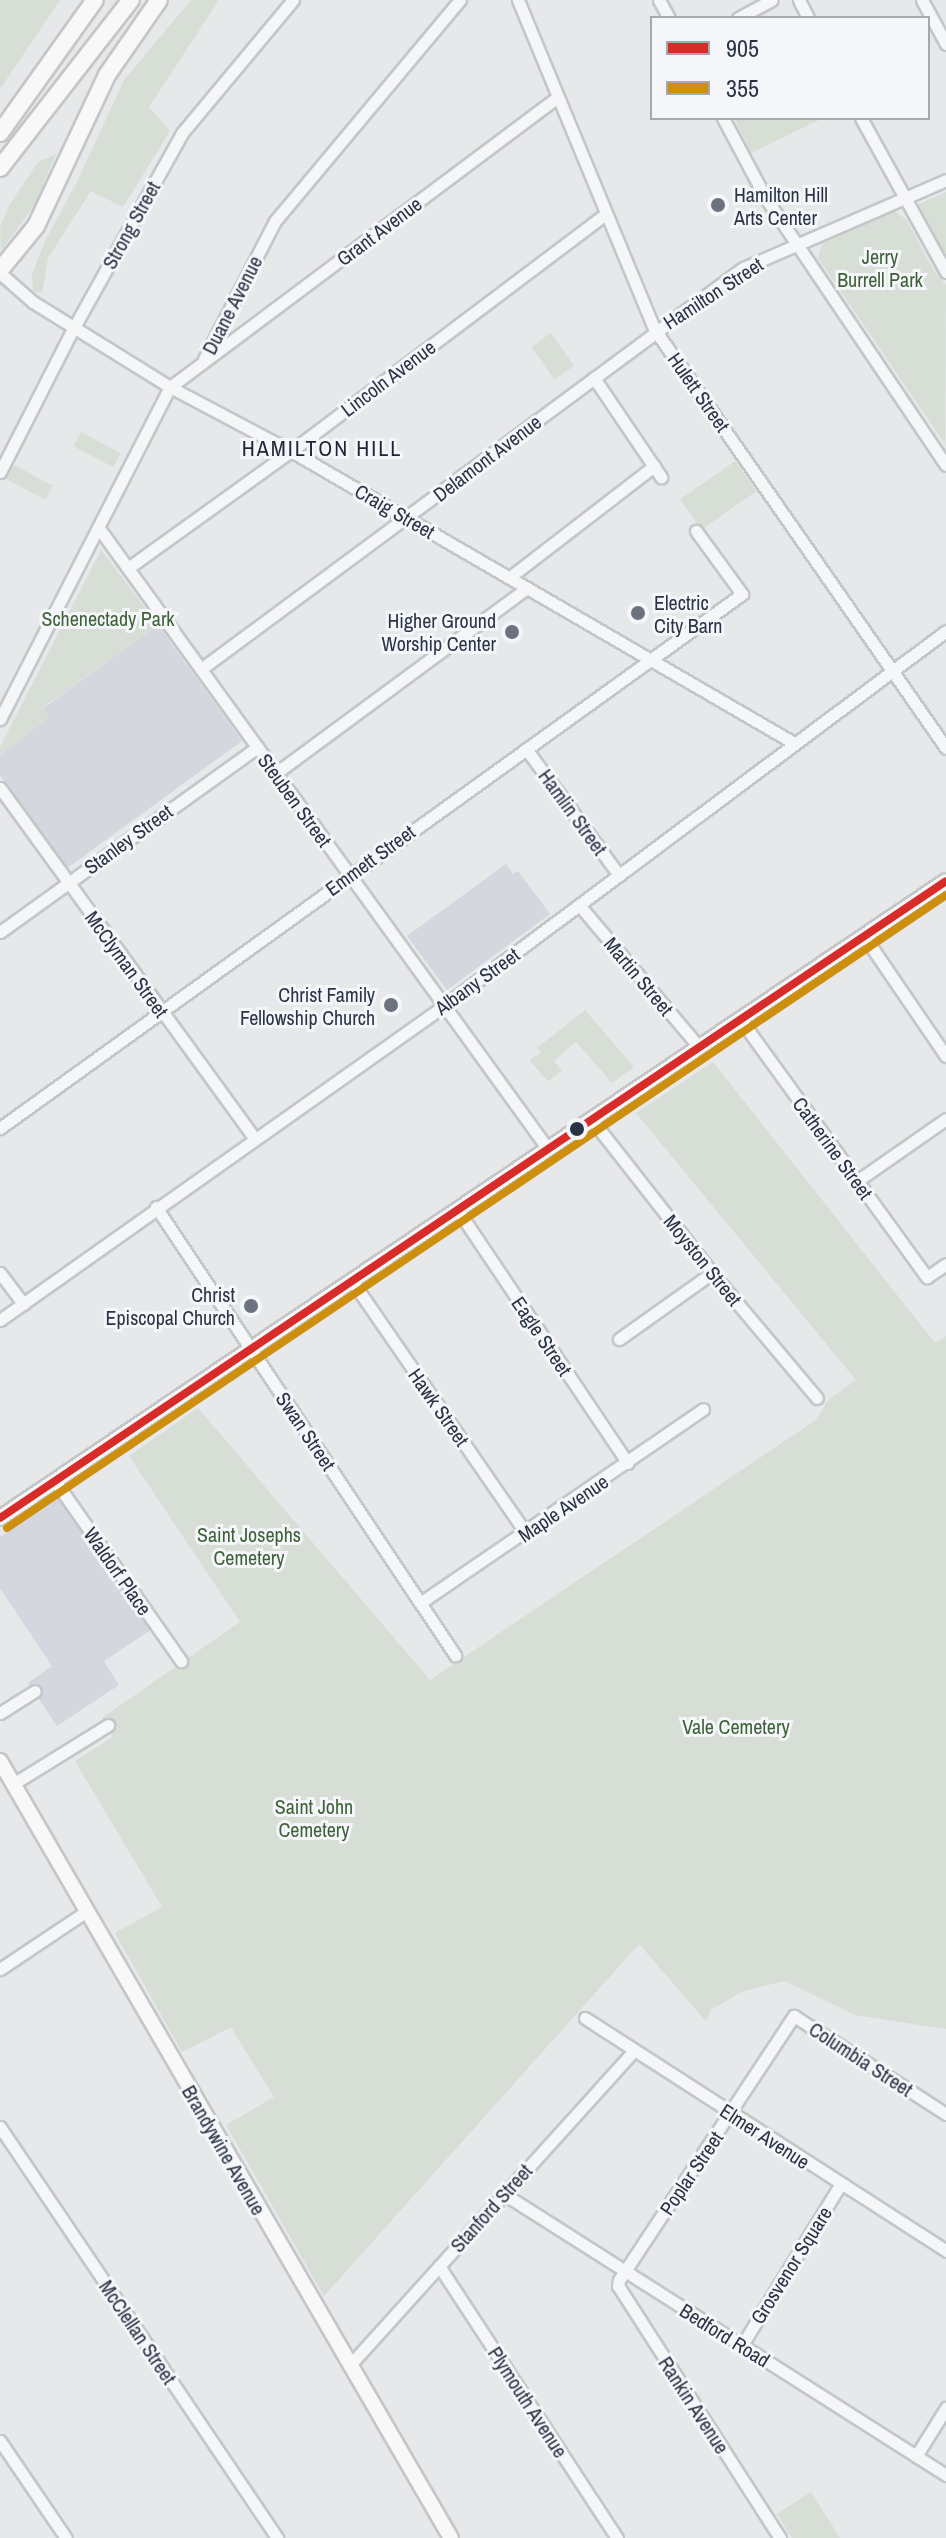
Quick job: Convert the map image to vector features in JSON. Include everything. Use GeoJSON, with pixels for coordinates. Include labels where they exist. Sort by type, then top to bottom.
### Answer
{"type":"FeatureCollection","features":[{"type":"Feature","properties":{"kind":"highway"},"geometry":{"type":"LineString","coordinates":[[0,133],[95,0]]}},
{"type":"Feature","properties":{"kind":"highway"},"geometry":{"type":"LineString","coordinates":[[0,168],[131,0]]}},
{"type":"Feature","properties":{"kind":"highway"},"geometry":{"type":"LineString","coordinates":[[58,94],[148,0]]}},
{"type":"Feature","properties":{"kind":"highway"},"geometry":{"type":"LineString","coordinates":[[0,271],[36,226],[107,75],[159,0]]}},
{"type":"Feature","properties":{"kind":"main road"},"geometry":{"type":"LineString","coordinates":[[0,1518],[946,881]]}},
{"type":"Feature","properties":{"kind":"main road","name":"Brandywine Avenue"},"geometry":{"type":"LineString","coordinates":[[0,1761],[446,2536]]}},
{"type":"Feature","properties":{"kind":"street","name":"Strong Street"},"geometry":{"type":"LineString","coordinates":[[0,472],[73,329],[182,133],[293,0]]}},
{"type":"Feature","properties":{"kind":"street","name":"Duane Avenue"},"geometry":{"type":"LineString","coordinates":[[0,719],[170,387],[201,364],[275,221],[460,0]]}},
{"type":"Feature","properties":{"kind":"street","name":"Hulett Street"},"geometry":{"type":"LineString","coordinates":[[518,0],[655,330],[946,748]]}},
{"type":"Feature","properties":{"kind":"street"},"geometry":{"type":"LineString","coordinates":[[742,16],[772,0]]}},
{"type":"Feature","properties":{"kind":"street"},"geometry":{"type":"LineString","coordinates":[[922,0],[946,44]]}},
{"type":"Feature","properties":{"kind":"street","name":"Grant Avenue"},"geometry":{"type":"LineString","coordinates":[[201,364],[557,98]]}},
{"type":"Feature","properties":{"kind":"street"},"geometry":{"type":"LineString","coordinates":[[724,120],[765,197],[946,465]]}},
{"type":"Feature","properties":{"kind":"street"},"geometry":{"type":"LineString","coordinates":[[862,120],[903,198],[942,259],[946,272]]}},
{"type":"Feature","properties":{"kind":"street","name":"Hamilton Street"},"geometry":{"type":"LineString","coordinates":[[655,330],[743,268],[946,180]]}},
{"type":"Feature","properties":{"kind":"street","name":"Lincoln Avenue"},"geometry":{"type":"LineString","coordinates":[[128,568],[291,451],[606,214]]}},
{"type":"Feature","properties":{"kind":"street","name":"Craig Street"},"geometry":{"type":"LineString","coordinates":[[0,271],[33,302],[170,387],[291,451],[794,743]]}},
{"type":"Feature","properties":{"kind":"street","name":"Delamont Avenue"},"geometry":{"type":"LineString","coordinates":[[201,669],[655,330]]}},
{"type":"Feature","properties":{"kind":"street"},"geometry":{"type":"LineString","coordinates":[[594,378],[661,477]]}},
{"type":"Feature","properties":{"kind":"street"},"geometry":{"type":"LineString","coordinates":[[510,577],[654,466]]}},
{"type":"Feature","properties":{"kind":"street","name":"Steuben Street"},"geometry":{"type":"LineString","coordinates":[[98,527],[548,1149]]}},
{"type":"Feature","properties":{"kind":"street","name":"Emmett Street"},"geometry":{"type":"LineString","coordinates":[[0,1128],[742,594],[696,531]]}},
{"type":"Feature","properties":{"kind":"street"},"geometry":{"type":"LineString","coordinates":[[276,773],[527,588]]}},
{"type":"Feature","properties":{"kind":"street","name":"Albany Street"},"geometry":{"type":"LineString","coordinates":[[0,1320],[445,1005],[946,631]]}},
{"type":"Feature","properties":{"kind":"street","name":"Stanley Street"},"geometry":{"type":"LineString","coordinates":[[0,932],[257,747]]}},
{"type":"Feature","properties":{"kind":"street","name":"Hamlin Street"},"geometry":{"type":"LineString","coordinates":[[526,749],[619,875]]}},
{"type":"Feature","properties":{"kind":"street","name":"McClyman Street"},"geometry":{"type":"LineString","coordinates":[[0,788],[255,1139]]}},
{"type":"Feature","properties":{"kind":"street","name":"Martin Street"},"geometry":{"type":"LineString","coordinates":[[579,905],[699,1047]]}},
{"type":"Feature","properties":{"kind":"street"},"geometry":{"type":"LineString","coordinates":[[864,936],[946,1056]]}},
{"type":"Feature","properties":{"kind":"street","name":"Catherine Street"},"geometry":{"type":"LineString","coordinates":[[740,1019],[927,1277],[946,1264]]}},
{"type":"Feature","properties":{"kind":"street"},"geometry":{"type":"LineString","coordinates":[[857,1181],[946,1119]]}},
{"type":"Feature","properties":{"kind":"street","name":"Moyston Street"},"geometry":{"type":"LineString","coordinates":[[592,1120],[712,1273],[817,1398]]}},
{"type":"Feature","properties":{"kind":"street","name":"Swan Street"},"geometry":{"type":"LineString","coordinates":[[156,1207],[455,1655]]}},
{"type":"Feature","properties":{"kind":"street","name":"Eagle Street"},"geometry":{"type":"LineString","coordinates":[[457,1209],[628,1463]]}},
{"type":"Feature","properties":{"kind":"street"},"geometry":{"type":"LineString","coordinates":[[0,1273],[23,1304]]}},
{"type":"Feature","properties":{"kind":"street"},"geometry":{"type":"LineString","coordinates":[[619,1339],[712,1273]]}},
{"type":"Feature","properties":{"kind":"street","name":"Hawk Street"},"geometry":{"type":"LineString","coordinates":[[352,1281],[526,1533]]}},
{"type":"Feature","properties":{"kind":"street","name":"Maple Avenue"},"geometry":{"type":"LineString","coordinates":[[420,1603],[703,1409]]}},
{"type":"Feature","properties":{"kind":"street","name":"Waldorf Place"},"geometry":{"type":"LineString","coordinates":[[55,1481],[181,1661]]}},
{"type":"Feature","properties":{"kind":"street"},"geometry":{"type":"LineString","coordinates":[[0,1713],[35,1691]]}},
{"type":"Feature","properties":{"kind":"street"},"geometry":{"type":"LineString","coordinates":[[13,1784],[108,1725]]}},
{"type":"Feature","properties":{"kind":"street"},"geometry":{"type":"LineString","coordinates":[[0,1969],[85,1912]]}},
{"type":"Feature","properties":{"kind":"street","name":"Columbia Street"},"geometry":{"type":"LineString","coordinates":[[782,2035],[794,2016],[946,2114]]}},
{"type":"Feature","properties":{"kind":"street","name":"Elmer Avenue"},"geometry":{"type":"LineString","coordinates":[[585,2018],[946,2251]]}},
{"type":"Feature","properties":{"kind":"street","name":"Poplar Street"},"geometry":{"type":"LineString","coordinates":[[624,2271],[782,2035]]}},
{"type":"Feature","properties":{"kind":"street","name":"Stanford Street"},"geometry":{"type":"LineString","coordinates":[[349,2366],[634,2051]]}},
{"type":"Feature","properties":{"kind":"street","name":"McClellan Street"},"geometry":{"type":"LineString","coordinates":[[0,2127],[277,2538]]}},
{"type":"Feature","properties":{"kind":"street","name":"Grosvenor Square"},"geometry":{"type":"LineString","coordinates":[[742,2345],[840,2185]]}},
{"type":"Feature","properties":{"kind":"street","name":"Bedford Road"},"geometry":{"type":"LineString","coordinates":[[504,2194],[946,2475]]}},
{"type":"Feature","properties":{"kind":"street","name":"Plymouth Avenue"},"geometry":{"type":"LineString","coordinates":[[439,2266],[617,2538]]}},
{"type":"Feature","properties":{"kind":"street","name":"Rankin Avenue"},"geometry":{"type":"LineString","coordinates":[[624,2271],[618,2286],[780,2538]]}},
{"type":"Feature","properties":{"kind":"street"},"geometry":{"type":"LineString","coordinates":[[916,2456],[946,2408]]}},
{"type":"Feature","properties":{"kind":"street"},"geometry":{"type":"LineString","coordinates":[[0,2441],[66,2538]]}},
{"type":"Feature","properties":{"kind":"shaded area"},"geometry":{"type":"Polygon","coordinates":[[[158,625],[242,741],[66,869],[0,775],[0,756],[48,717],[43,708],[158,625]]]}},
{"type":"Feature","properties":{"kind":"shaded area"},"geometry":{"type":"Polygon","coordinates":[[[506,864],[513,874],[518,871],[550,914],[447,990],[407,936],[506,864]]]}},
{"type":"Feature","properties":{"kind":"shaded area"},"geometry":{"type":"Polygon","coordinates":[[[62,1495],[152,1629],[104,1661],[119,1685],[57,1726],[28,1683],[52,1666],[0,1588],[0,1537],[62,1495]]]}},
{"type":"Feature","properties":{"kind":"green space"},"geometry":{"type":"Polygon","coordinates":[[[0,0],[60,0],[0,89],[0,0]]]}},
{"type":"Feature","properties":{"kind":"green space"},"geometry":{"type":"Polygon","coordinates":[[[191,0],[219,0],[149,107],[170,131],[123,207],[91,191],[48,258],[42,293],[33,291],[32,274],[46,239],[77,182],[124,80],[191,0]]]}},
{"type":"Feature","properties":{"kind":"green space"},"geometry":{"type":"Polygon","coordinates":[[[735,120],[819,120],[751,153],[735,120]]]}},
{"type":"Feature","properties":{"kind":"green space"},"geometry":{"type":"Polygon","coordinates":[[[56,154],[35,204],[1,251],[0,227],[10,204],[38,162],[56,154]]]}},
{"type":"Feature","properties":{"kind":"green space","name":"Jerry Burrell Park"},"geometry":{"type":"Polygon","coordinates":[[[946,192],[946,252],[943,253],[917,205],[946,192]]]}},
{"type":"Feature","properties":{"kind":"green space","name":"Jerry Burrell Park"},"geometry":{"type":"Polygon","coordinates":[[[894,211],[907,220],[932,268],[946,285],[945,444],[818,258],[822,244],[894,211]]]}},
{"type":"Feature","properties":{"kind":"green space"},"geometry":{"type":"Polygon","coordinates":[[[551,333],[574,366],[554,380],[531,347],[551,333]]]}},
{"type":"Feature","properties":{"kind":"green space"},"geometry":{"type":"Polygon","coordinates":[[[81,432],[121,453],[113,467],[73,446],[81,432]]]}},
{"type":"Feature","properties":{"kind":"green space"},"geometry":{"type":"Polygon","coordinates":[[[735,461],[756,491],[701,530],[680,499],[735,461]]]}},
{"type":"Feature","properties":{"kind":"green space"},"geometry":{"type":"Polygon","coordinates":[[[14,465],[53,486],[45,500],[6,479],[14,465]]]}},
{"type":"Feature","properties":{"kind":"green space","name":"Schenectady Park"},"geometry":{"type":"Polygon","coordinates":[[[101,550],[158,625],[43,707],[48,717],[0,756],[0,747],[101,550]]]}},
{"type":"Feature","properties":{"kind":"green space"},"geometry":{"type":"Polygon","coordinates":[[[585,1010],[634,1067],[612,1083],[576,1042],[554,1061],[562,1071],[548,1081],[529,1060],[541,1053],[537,1048],[585,1010]]]}},
{"type":"Feature","properties":{"kind":"green space","name":"Vale Cemetery"},"geometry":{"type":"Polygon","coordinates":[[[713,1062],[935,1343],[946,1336],[946,2029],[855,2015],[785,1981],[743,1991],[711,2010],[706,2021],[639,1944],[324,2296],[226,2125],[274,2097],[231,2027],[182,2052],[115,1933],[162,1907],[75,1761],[113,1737],[102,1718],[240,1622],[129,1456],[198,1408],[430,1680],[816,1420],[828,1400],[856,1380],[636,1113],[713,1062]]]}},
{"type":"Feature","properties":{"kind":"green space"},"geometry":{"type":"Polygon","coordinates":[[[811,2492],[840,2538],[792,2538],[777,2514],[811,2492]]]}},
{"type":"Feature","properties":{"kind":"transit line","name":"905"},"geometry":{"type":"LineString","coordinates":[[0,1518],[946,881]]}},
{"type":"Feature","properties":{"kind":"transit line","name":"355"},"geometry":{"type":"LineString","coordinates":[[7,1528],[946,895]]}},
{"type":"Feature","properties":{"kind":"place","name":"Hamilton Hill Arts Center"},"geometry":{"type":"Point","coordinates":[718,205]}},
{"type":"Feature","properties":{"kind":"place","name":"Electric City Barn"},"geometry":{"type":"Point","coordinates":[638,613]}},
{"type":"Feature","properties":{"kind":"place","name":"Higher Ground Worship Center"},"geometry":{"type":"Point","coordinates":[512,632]}},
{"type":"Feature","properties":{"kind":"place","name":"Christ Family Fellowship Church"},"geometry":{"type":"Point","coordinates":[391,1005]}},
{"type":"Feature","properties":{"kind":"place","name":"Christ Episcopal Church"},"geometry":{"type":"Point","coordinates":[251,1306]}},
{"type":"Feature","properties":{"kind":"district","name":"HAMILTON HILL"},"geometry":{"type":"Point","coordinates":[322,449]}},
{"type":"Feature","properties":{"kind":"park label","name":"Saint Josephs Cemetery"},"geometry":{"type":"Point","coordinates":[249,1546]}},
{"type":"Feature","properties":{"kind":"park label","name":"Saint John Cemetery"},"geometry":{"type":"Point","coordinates":[314,1818]}}]}
